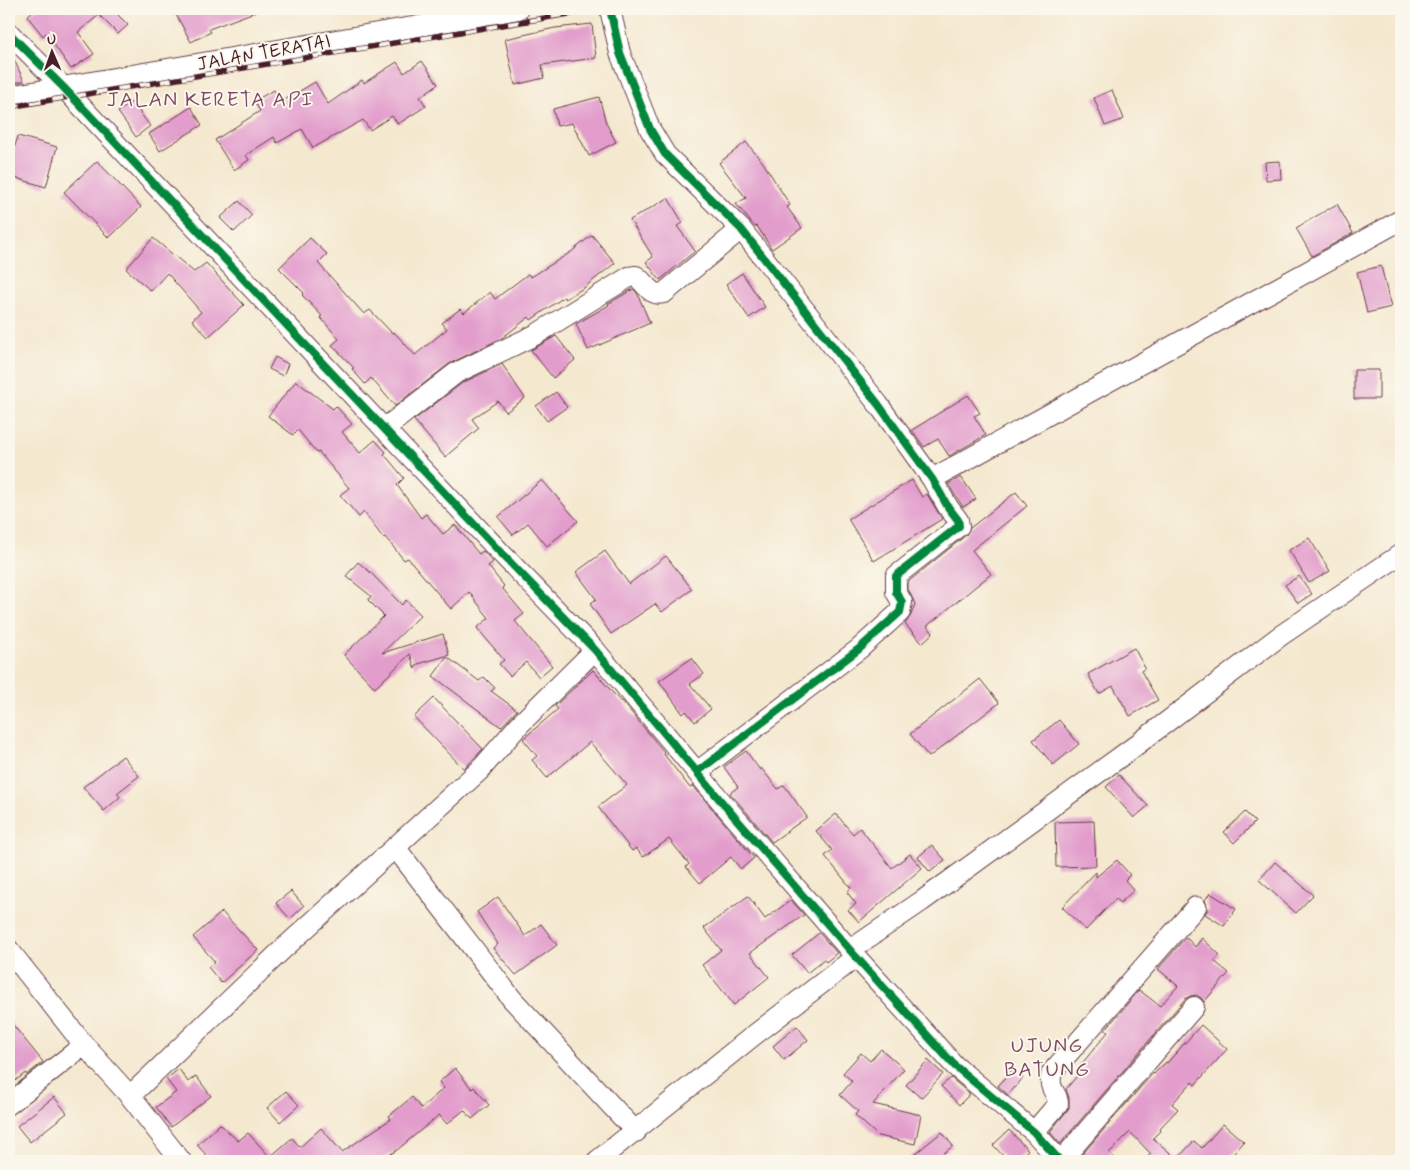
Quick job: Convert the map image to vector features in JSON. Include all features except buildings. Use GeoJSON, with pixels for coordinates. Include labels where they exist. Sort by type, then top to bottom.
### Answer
{"type":"FeatureCollection","features":[{"type":"Feature","properties":{"kind":"street","name":"JALAN TERATAI"},"geometry":{"type":"LineString","coordinates":[[9,96],[518,9]]}},
{"type":"Feature","properties":{"kind":"street"},"geometry":{"type":"LineString","coordinates":[[610,9],[620,53],[650,129],[665,154],[741,230],[873,398],[932,479],[960,526],[896,576],[896,592],[902,602],[900,612],[859,649],[697,772]]}},
{"type":"Feature","properties":{"kind":"street"},"geometry":{"type":"LineString","coordinates":[[9,33],[64,88],[384,429],[595,650],[853,953],[955,1066],[1034,1132],[1061,1161],[1194,1007]]}},
{"type":"Feature","properties":{"kind":"street"},"geometry":{"type":"LineString","coordinates":[[932,479],[1401,220]]}},
{"type":"Feature","properties":{"kind":"street"},"geometry":{"type":"LineString","coordinates":[[384,429],[456,372],[535,335],[629,277],[636,276],[652,292],[658,295],[664,293],[741,230]]}},
{"type":"Feature","properties":{"kind":"street"},"geometry":{"type":"LineString","coordinates":[[597,1161],[636,1132],[853,953],[922,900],[1123,755],[1280,636],[1401,554]]}},
{"type":"Feature","properties":{"kind":"street"},"geometry":{"type":"LineString","coordinates":[[130,1096],[283,949],[480,770],[519,725],[595,650]]}},
{"type":"Feature","properties":{"kind":"street"},"geometry":{"type":"LineString","coordinates":[[395,847],[512,999],[636,1132]]}},
{"type":"Feature","properties":{"kind":"street"},"geometry":{"type":"LineString","coordinates":[[1034,1132],[1058,1104],[1058,1098],[1052,1090],[1052,1072],[1196,907]]}},
{"type":"Feature","properties":{"kind":"street"},"geometry":{"type":"LineString","coordinates":[[9,950],[84,1045],[130,1096],[181,1161]]}},
{"type":"Feature","properties":{"kind":"street"},"geometry":{"type":"LineString","coordinates":[[9,1104],[84,1045]]}},
{"type":"Feature","properties":{"kind":"railway"},"geometry":{"type":"LineString","coordinates":[[9,107],[599,9]]}},
{"type":"Feature","properties":{"kind":"cycle path"},"geometry":{"type":"LineString","coordinates":[[610,9],[620,53],[650,129],[665,154],[741,229],[878,404],[932,479],[958,520],[959,526],[896,576],[896,592],[902,602],[900,612],[859,649],[697,772]]}},
{"type":"Feature","properties":{"kind":"cycle path"},"geometry":{"type":"LineString","coordinates":[[9,33],[64,88],[500,552],[595,650],[726,807],[856,957],[955,1066],[1034,1132],[1060,1161]]}},
{"type":"Feature","properties":{"kind":"district","name":"JALAN KERETA API"},"geometry":{"type":"Point","coordinates":[210,100]}},
{"type":"Feature","properties":{"kind":"district","name":"UJUNG BATUNG"},"geometry":{"type":"Point","coordinates":[1047,1058]}}]}
